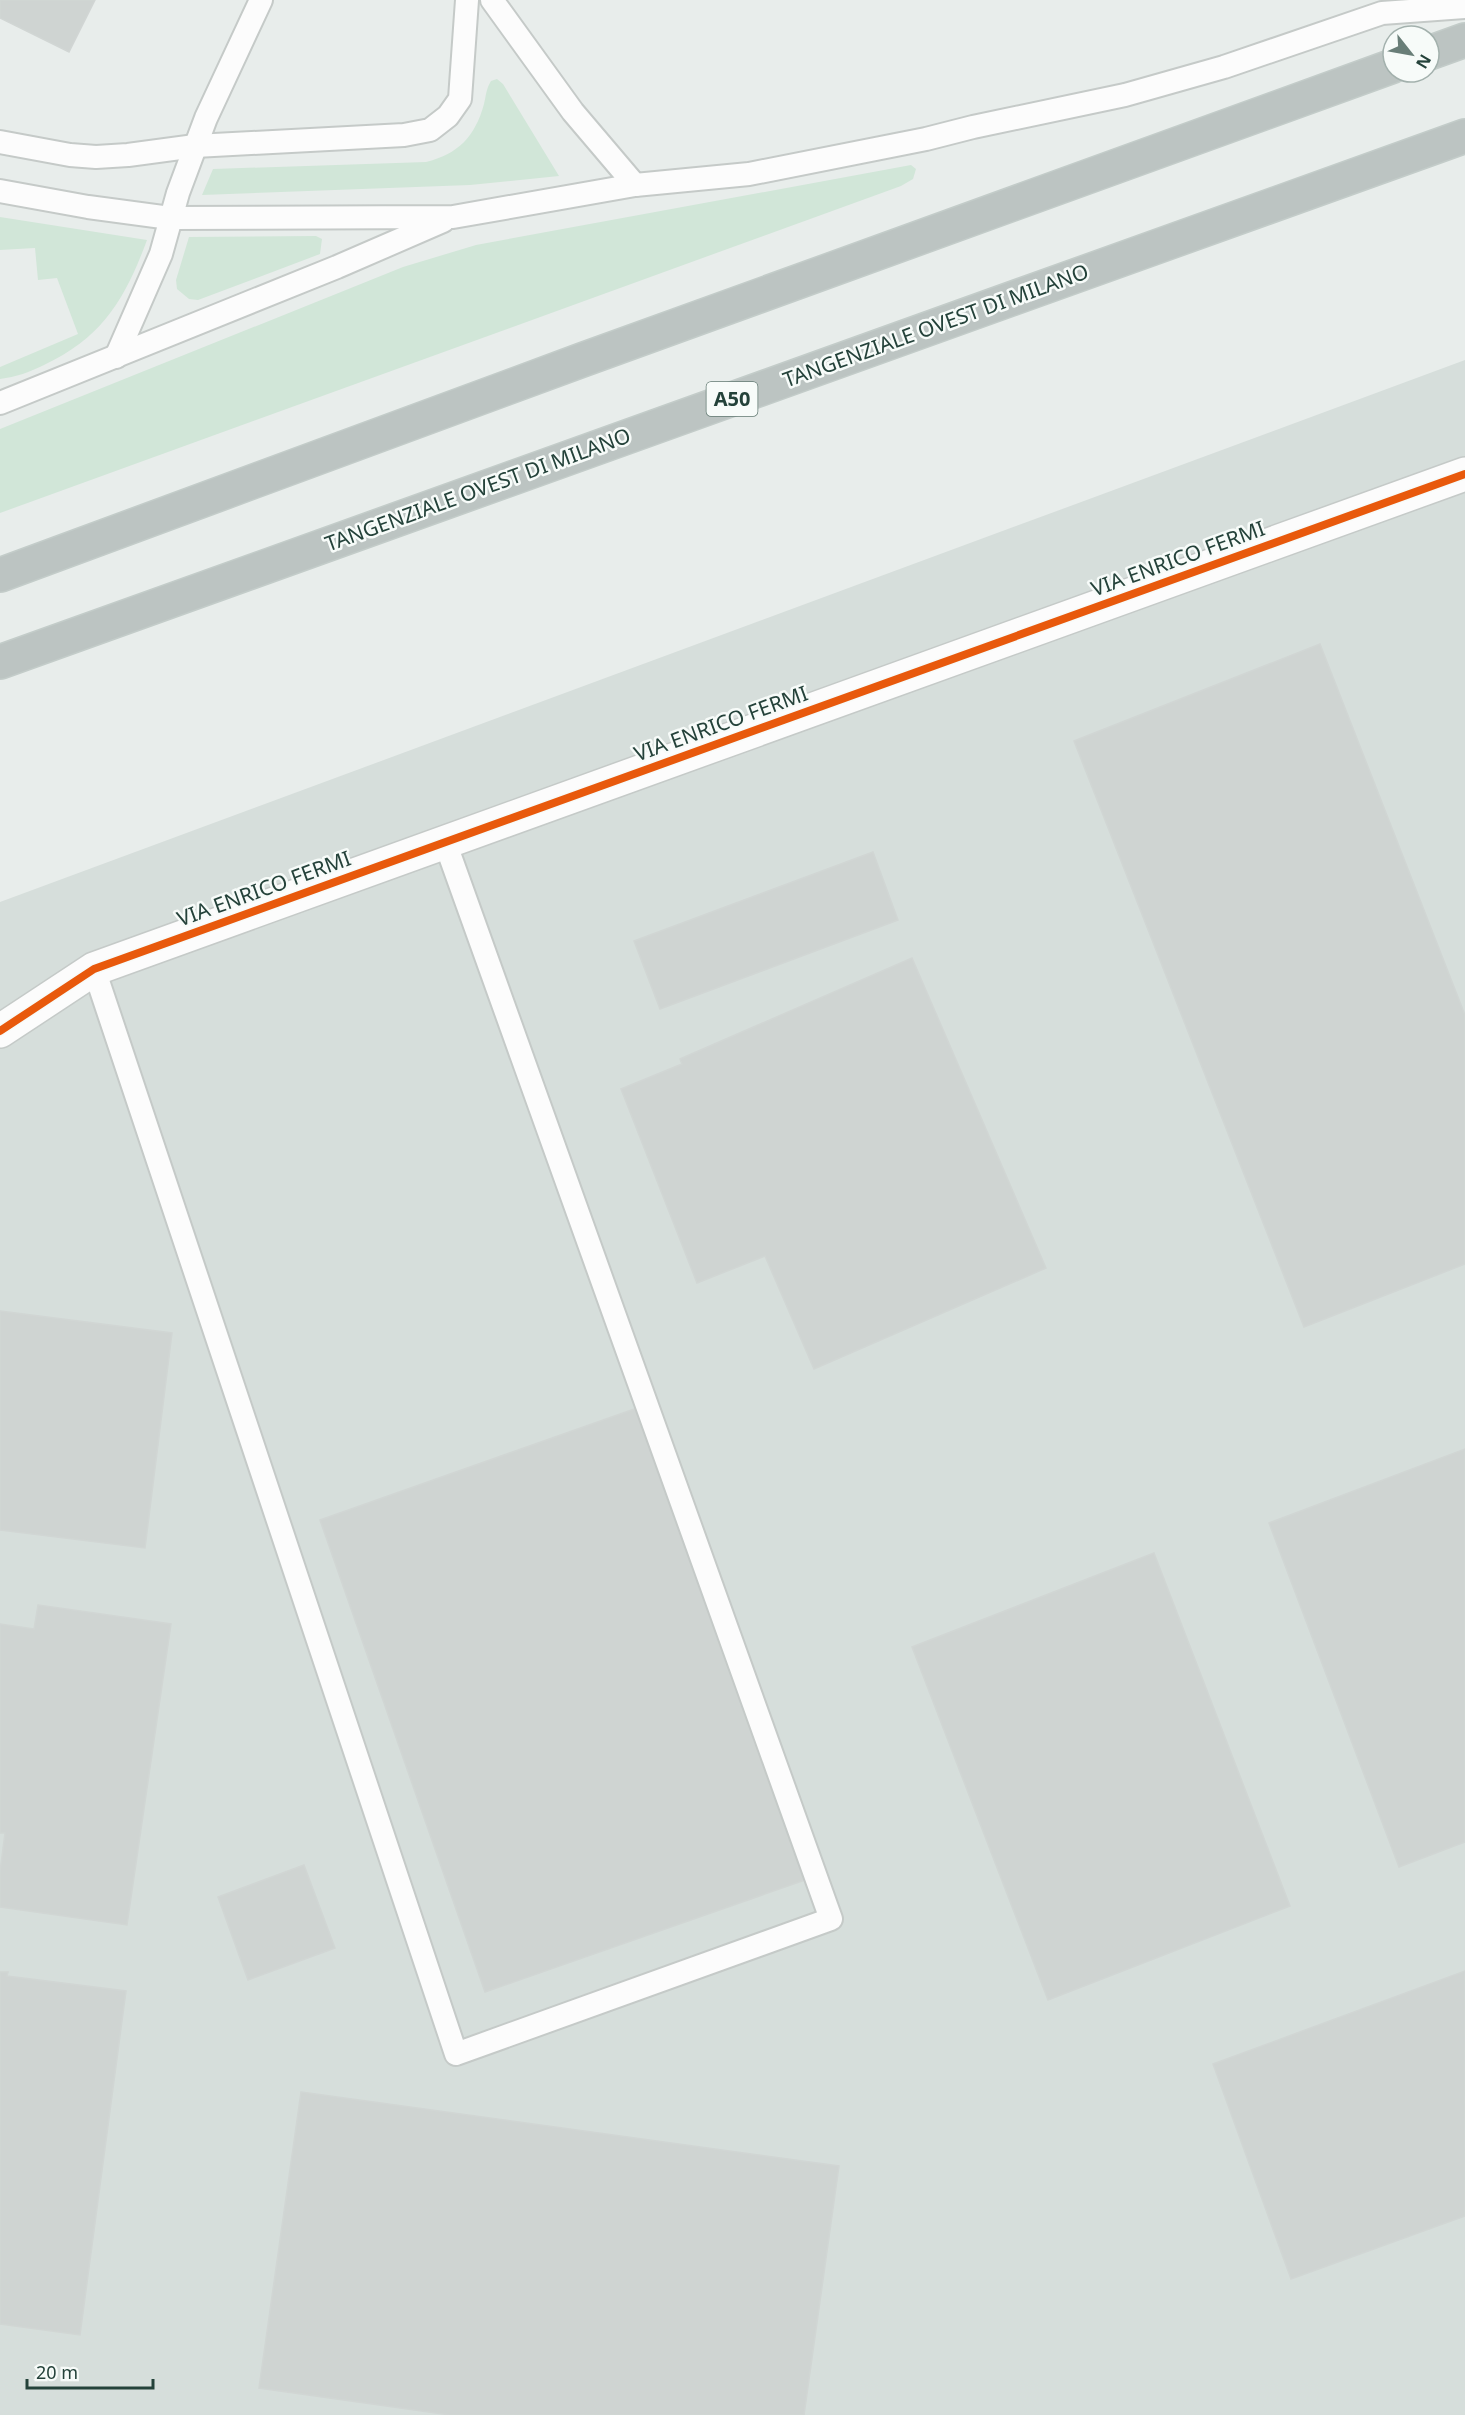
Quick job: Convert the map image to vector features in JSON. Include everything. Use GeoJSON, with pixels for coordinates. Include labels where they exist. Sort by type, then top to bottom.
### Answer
{"type":"FeatureCollection","features":[{"type":"Feature","properties":{"kind":"highway"},"geometry":{"type":"LineString","coordinates":[[1441,49],[1465,40]]}},
{"type":"Feature","properties":{"kind":"highway"},"geometry":{"type":"LineString","coordinates":[[0,575],[604,352],[1381,70]]}},
{"type":"Feature","properties":{"kind":"highway","name":"TANGENZIALE OVEST DI MILANO"},"geometry":{"type":"LineString","coordinates":[[0,662],[1465,136]]}},
{"type":"Feature","properties":{"kind":"street","name":"VIA ENRICO FERMI"},"geometry":{"type":"LineString","coordinates":[[0,1030],[93,969],[1465,474]]}},
{"type":"Feature","properties":{"kind":"lane"},"geometry":{"type":"LineString","coordinates":[[116,357],[161,254],[170,219],[195,146],[261,0]]}},
{"type":"Feature","properties":{"kind":"lane"},"geometry":{"type":"LineString","coordinates":[[0,142],[70,155],[96,157],[195,146],[404,135],[430,130],[448,116],[459,99],[467,0]]}},
{"type":"Feature","properties":{"kind":"lane"},"geometry":{"type":"LineString","coordinates":[[492,0],[573,112],[635,185]]}},
{"type":"Feature","properties":{"kind":"lane"},"geometry":{"type":"LineString","coordinates":[[0,191],[170,219],[453,217],[635,185],[749,174],[926,139],[1125,95],[1224,68],[1382,13],[1465,7]]}},
{"type":"Feature","properties":{"kind":"lane"},"geometry":{"type":"LineString","coordinates":[[0,403],[337,267],[453,217]]}},
{"type":"Feature","properties":{"kind":"lane"},"geometry":{"type":"LineString","coordinates":[[93,969],[456,2054],[831,1919],[446,842]]}},
{"type":"Feature","properties":{"kind":"shaded area"},"geometry":{"type":"Polygon","coordinates":[[[1465,360],[1465,2415],[0,2415],[0,902],[1465,360]]]}},
{"type":"Feature","properties":{"kind":"green space"},"geometry":{"type":"Polygon","coordinates":[[[497,79],[503,84],[559,176],[470,185],[202,195],[213,169],[426,162],[437,159],[456,149],[470,135],[480,116],[489,84],[497,79]]]}},
{"type":"Feature","properties":{"kind":"green space"},"geometry":{"type":"Polygon","coordinates":[[[911,165],[916,169],[913,179],[901,186],[0,513],[0,429],[403,267],[476,245],[911,165]]]}},
{"type":"Feature","properties":{"kind":"green space"},"geometry":{"type":"Polygon","coordinates":[[[0,217],[147,240],[120,298],[97,329],[82,342],[44,365],[23,374],[0,379],[0,367],[78,334],[57,278],[38,280],[35,248],[0,250],[0,217]]]}},
{"type":"Feature","properties":{"kind":"green space"},"geometry":{"type":"Polygon","coordinates":[[[316,236],[322,239],[320,254],[198,300],[189,299],[177,289],[176,280],[189,237],[316,236]]]}},
{"type":"Feature","properties":{"kind":"building"},"geometry":{"type":"Polygon","coordinates":[[[0,0],[95,0],[69,52],[0,18],[0,0]]]}},
{"type":"Feature","properties":{"kind":"building"},"geometry":{"type":"Polygon","coordinates":[[[1320,644],[1465,1015],[1465,1264],[1304,1327],[1074,741],[1320,644]]]}},
{"type":"Feature","properties":{"kind":"building"},"geometry":{"type":"Polygon","coordinates":[[[873,852],[898,920],[660,1009],[634,941],[873,852]]]}},
{"type":"Feature","properties":{"kind":"building"},"geometry":{"type":"Polygon","coordinates":[[[912,958],[1046,1268],[814,1369],[765,1256],[697,1283],[621,1089],[682,1064],[680,1059],[912,958]]]}},
{"type":"Feature","properties":{"kind":"building"},"geometry":{"type":"Polygon","coordinates":[[[0,1311],[172,1333],[145,1548],[0,1530],[0,1311]]]}},
{"type":"Feature","properties":{"kind":"building"},"geometry":{"type":"Polygon","coordinates":[[[640,1407],[805,1880],[485,1992],[320,1520],[640,1407]]]}},
{"type":"Feature","properties":{"kind":"building"},"geometry":{"type":"Polygon","coordinates":[[[1465,1449],[1465,1842],[1399,1867],[1269,1523],[1465,1449]]]}},
{"type":"Feature","properties":{"kind":"building"},"geometry":{"type":"Polygon","coordinates":[[[1154,1553],[1290,1906],[1048,2000],[912,1647],[1154,1553]]]}},
{"type":"Feature","properties":{"kind":"building"},"geometry":{"type":"Polygon","coordinates":[[[38,1605],[171,1624],[127,1925],[0,1907],[0,1872],[5,1833],[0,1833],[0,1624],[34,1629],[38,1605]]]}},
{"type":"Feature","properties":{"kind":"building"},"geometry":{"type":"Polygon","coordinates":[[[304,1865],[335,1948],[248,1980],[218,1897],[304,1865]]]}},
{"type":"Feature","properties":{"kind":"building"},"geometry":{"type":"Polygon","coordinates":[[[1465,1971],[1465,2216],[1291,2279],[1213,2064],[1465,1971]]]}},
{"type":"Feature","properties":{"kind":"building"},"geometry":{"type":"Polygon","coordinates":[[[0,1972],[8,1972],[7,1976],[126,1991],[80,2335],[0,2324],[0,1972]]]}},
{"type":"Feature","properties":{"kind":"building"},"geometry":{"type":"Polygon","coordinates":[[[301,2092],[839,2166],[804,2415],[450,2415],[259,2388],[301,2092]]]}},
{"type":"Feature","properties":{"kind":"cycle path"},"geometry":{"type":"LineString","coordinates":[[0,1031],[94,969],[1465,474]]}}]}
